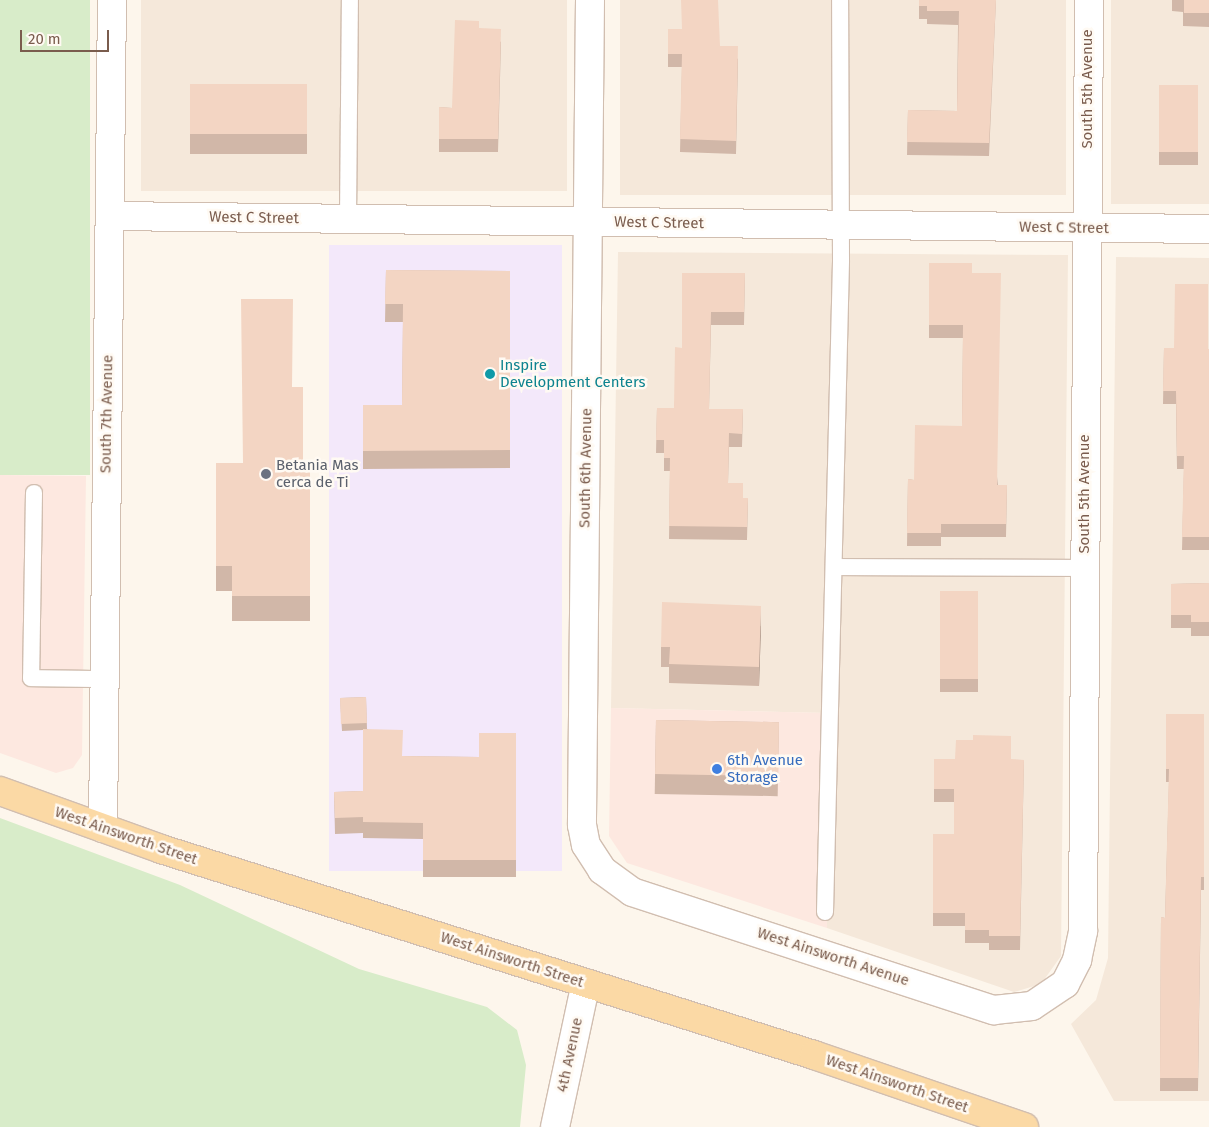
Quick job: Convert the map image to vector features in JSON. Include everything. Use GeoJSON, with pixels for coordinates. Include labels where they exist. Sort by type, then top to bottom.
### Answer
{"type":"FeatureCollection","features":[{"type":"Feature","properties":{"kind":"main road","name":"West Ainsworth Street"},"geometry":{"type":"LineString","coordinates":[[0,792],[103,828],[814,1055],[1024,1127]]}},
{"type":"Feature","properties":{"kind":"street","name":"South 7th Avenue"},"geometry":{"type":"LineString","coordinates":[[103,828],[112,0]]}},
{"type":"Feature","properties":{"kind":"street","name":"South 6th Avenue"},"geometry":{"type":"LineString","coordinates":[[590,0],[582,825],[586,845],[602,870]]}},
{"type":"Feature","properties":{"kind":"street","name":"South 5th Avenue"},"geometry":{"type":"LineString","coordinates":[[1065,984],[1078,960],[1083,931],[1089,0]]}},
{"type":"Feature","properties":{"kind":"street","name":"West C Street"},"geometry":{"type":"LineString","coordinates":[[110,216],[1209,229]]}},
{"type":"Feature","properties":{"kind":"street","name":"West Ainsworth Avenue"},"geometry":{"type":"LineString","coordinates":[[602,870],[632,892],[994,1010],[1032,1006],[1065,984]]}},
{"type":"Feature","properties":{"kind":"street","name":"4th Avenue"},"geometry":{"type":"LineString","coordinates":[[555,1127],[586,983]]}},
{"type":"Feature","properties":{"kind":"lane"},"geometry":{"type":"LineString","coordinates":[[348,219],[350,0]]}},
{"type":"Feature","properties":{"kind":"lane"},"geometry":{"type":"LineString","coordinates":[[826,912],[841,225],[840,0]]}},
{"type":"Feature","properties":{"kind":"lane"},"geometry":{"type":"LineString","coordinates":[[34,493],[31,678],[104,679]]}},
{"type":"Feature","properties":{"kind":"lane"},"geometry":{"type":"LineString","coordinates":[[834,567],[1085,568]]}},
{"type":"Feature","properties":{"kind":"shaded area"},"geometry":{"type":"Polygon","coordinates":[[[141,0],[567,0],[567,191],[141,191],[141,0]]]}},
{"type":"Feature","properties":{"kind":"shaded area"},"geometry":{"type":"Polygon","coordinates":[[[620,0],[1066,0],[1066,195],[620,195],[620,0]]]}},
{"type":"Feature","properties":{"kind":"shaded area"},"geometry":{"type":"Polygon","coordinates":[[[1111,0],[1209,0],[1209,204],[1111,204],[1111,0]]]}},
{"type":"Feature","properties":{"kind":"shaded area"},"geometry":{"type":"Polygon","coordinates":[[[329,245],[562,245],[562,871],[329,871],[329,245]]]}},
{"type":"Feature","properties":{"kind":"shaded area"},"geometry":{"type":"Polygon","coordinates":[[[618,252],[1068,255],[1061,956],[1041,984],[1014,992],[827,928],[828,713],[611,708],[618,252]]]}},
{"type":"Feature","properties":{"kind":"shaded area"},"geometry":{"type":"Polygon","coordinates":[[[1116,257],[1209,258],[1209,1101],[1114,1101],[1071,1024],[1096,1000],[1108,958],[1116,257]]]}},
{"type":"Feature","properties":{"kind":"shaded area"},"geometry":{"type":"Polygon","coordinates":[[[0,475],[86,476],[82,755],[73,768],[56,773],[0,753],[0,475]]]}},
{"type":"Feature","properties":{"kind":"shaded area"},"geometry":{"type":"Polygon","coordinates":[[[611,708],[828,713],[827,928],[627,863],[609,836],[611,708]]]}},
{"type":"Feature","properties":{"kind":"green space"},"geometry":{"type":"Polygon","coordinates":[[[0,0],[90,0],[90,475],[0,475],[0,0]]]}},
{"type":"Feature","properties":{"kind":"green space"},"geometry":{"type":"Polygon","coordinates":[[[0,818],[180,885],[359,969],[487,1007],[517,1030],[526,1065],[520,1127],[0,1127],[0,818]]]}},
{"type":"Feature","properties":{"kind":"building"},"geometry":{"type":"Polygon","coordinates":[[[681,0],[718,0],[720,46],[738,46],[736,141],[680,139],[682,54],[668,54],[668,29],[682,29],[681,0]]]}},
{"type":"Feature","properties":{"kind":"building"},"geometry":{"type":"Polygon","coordinates":[[[919,0],[996,0],[989,143],[907,142],[908,110],[957,111],[959,11],[927,11],[927,6],[919,6],[919,0]]]}},
{"type":"Feature","properties":{"kind":"building"},"geometry":{"type":"Polygon","coordinates":[[[1184,0],[1209,0],[1209,13],[1184,13],[1184,0]]]}},
{"type":"Feature","properties":{"kind":"building"},"geometry":{"type":"Polygon","coordinates":[[[455,20],[479,21],[479,28],[501,29],[498,139],[439,139],[439,107],[452,108],[455,20]]]}},
{"type":"Feature","properties":{"kind":"building"},"geometry":{"type":"Polygon","coordinates":[[[190,84],[307,84],[307,134],[190,134],[190,84]]]}},
{"type":"Feature","properties":{"kind":"building"},"geometry":{"type":"Polygon","coordinates":[[[1159,85],[1198,85],[1198,152],[1159,152],[1159,85]]]}},
{"type":"Feature","properties":{"kind":"building"},"geometry":{"type":"Polygon","coordinates":[[[929,263],[972,263],[972,273],[1001,273],[997,485],[1007,485],[1006,524],[941,524],[941,533],[907,533],[908,479],[914,480],[915,425],[962,426],[963,325],[929,325],[929,263]]]}},
{"type":"Feature","properties":{"kind":"building"},"geometry":{"type":"Polygon","coordinates":[[[386,270],[510,271],[510,450],[363,451],[363,405],[402,405],[403,304],[385,304],[386,270]]]}},
{"type":"Feature","properties":{"kind":"building"},"geometry":{"type":"Polygon","coordinates":[[[682,273],[745,273],[744,312],[711,312],[709,409],[743,409],[742,434],[729,433],[728,483],[743,483],[743,498],[748,498],[747,527],[669,526],[670,458],[664,458],[664,440],[656,440],[657,408],[674,408],[675,347],[682,348],[682,273]]]}},
{"type":"Feature","properties":{"kind":"building"},"geometry":{"type":"Polygon","coordinates":[[[1175,284],[1208,284],[1209,537],[1182,537],[1184,456],[1177,456],[1176,391],[1163,391],[1164,348],[1174,348],[1175,284]]]}},
{"type":"Feature","properties":{"kind":"building","name":"Betania Mas cerca de Ti"},"geometry":{"type":"Polygon","coordinates":[[[241,299],[293,299],[292,387],[303,387],[303,466],[310,466],[310,596],[232,596],[232,566],[216,566],[216,463],[243,463],[241,299]]]}},
{"type":"Feature","properties":{"kind":"building"},"geometry":{"type":"Polygon","coordinates":[[[1209,583],[1209,622],[1191,622],[1191,615],[1171,615],[1171,584],[1209,583]]]}},
{"type":"Feature","properties":{"kind":"building"},"geometry":{"type":"Polygon","coordinates":[[[940,591],[978,591],[978,679],[940,679],[940,591]]]}},
{"type":"Feature","properties":{"kind":"building"},"geometry":{"type":"Polygon","coordinates":[[[662,602],[761,606],[759,667],[669,664],[670,647],[661,647],[662,602]]]}},
{"type":"Feature","properties":{"kind":"building"},"geometry":{"type":"Polygon","coordinates":[[[366,697],[367,723],[341,724],[340,698],[366,697]]]}},
{"type":"Feature","properties":{"kind":"building"},"geometry":{"type":"Polygon","coordinates":[[[1166,714],[1204,714],[1204,877],[1201,877],[1198,1078],[1160,1078],[1161,917],[1165,918],[1169,769],[1166,769],[1166,714]]]}},
{"type":"Feature","properties":{"kind":"building"},"geometry":{"type":"Polygon","coordinates":[[[656,720],[779,722],[778,776],[655,774],[656,720]]]}},
{"type":"Feature","properties":{"kind":"building"},"geometry":{"type":"Polygon","coordinates":[[[363,729],[403,730],[402,756],[479,757],[479,733],[516,733],[516,860],[423,860],[423,823],[363,822],[363,817],[335,818],[334,792],[363,791],[363,729]]]}},
{"type":"Feature","properties":{"kind":"building"},"geometry":{"type":"Polygon","coordinates":[[[973,735],[1011,736],[1011,759],[1024,760],[1020,936],[989,936],[989,930],[965,930],[965,913],[933,913],[933,834],[954,834],[954,789],[934,789],[934,759],[955,759],[956,740],[973,740],[973,735]]]}},
{"type":"Feature","properties":{"kind":"place","name":"Inspire Development Centers"},"geometry":{"type":"Point","coordinates":[490,374]}},
{"type":"Feature","properties":{"kind":"place","name":"Betania Mas cerca de Ti"},"geometry":{"type":"Point","coordinates":[266,474]}},
{"type":"Feature","properties":{"kind":"place","name":"6th Avenue Storage"},"geometry":{"type":"Point","coordinates":[717,769]}}]}
